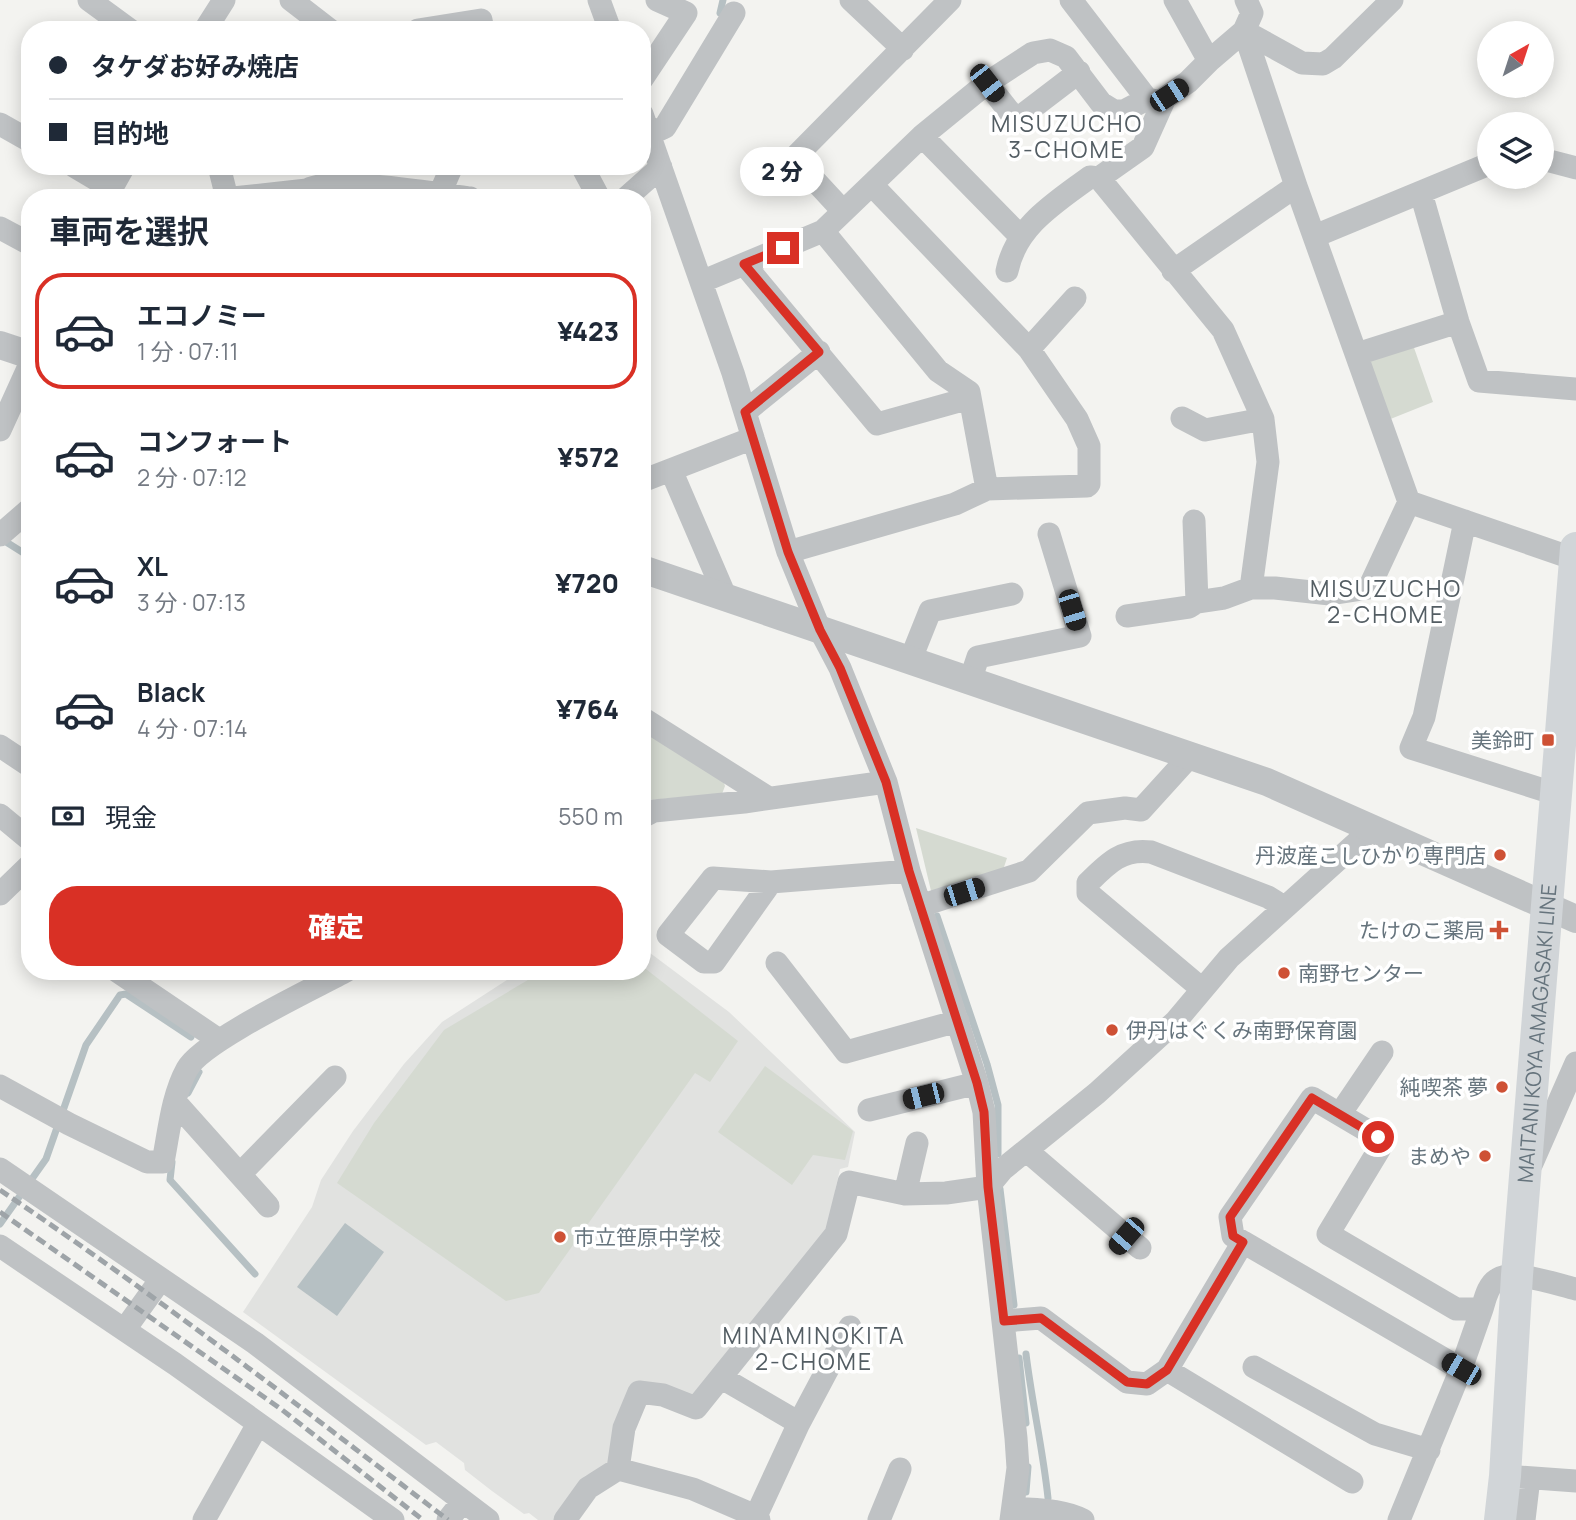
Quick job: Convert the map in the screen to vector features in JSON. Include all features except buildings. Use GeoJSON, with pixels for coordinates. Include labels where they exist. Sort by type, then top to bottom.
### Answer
{"type":"FeatureCollection","features":[{"type":"Feature","properties":{"kind":"main road","name":"MAITANI KOYA AMAGASAKI LINE"},"geometry":{"type":"LineString","coordinates":[[1500,1520],[1517,1477],[1517,1275],[1573,613],[1576,548]]}},
{"type":"Feature","properties":{"kind":"street"},"geometry":{"type":"LineString","coordinates":[[211,21],[224,0]]}},
{"type":"Feature","properties":{"kind":"street"},"geometry":{"type":"LineString","coordinates":[[291,0],[318,21]]}},
{"type":"Feature","properties":{"kind":"street"},"geometry":{"type":"LineString","coordinates":[[599,0],[605,21]]}},
{"type":"Feature","properties":{"kind":"street"},"geometry":{"type":"LineString","coordinates":[[651,66],[686,13],[657,0]]}},
{"type":"Feature","properties":{"kind":"street"},"geometry":{"type":"LineString","coordinates":[[850,0],[904,49]]}},
{"type":"Feature","properties":{"kind":"street"},"geometry":{"type":"LineString","coordinates":[[843,211],[794,158],[950,0]]}},
{"type":"Feature","properties":{"kind":"street"},"geometry":{"type":"LineString","coordinates":[[1072,0],[1155,101]]}},
{"type":"Feature","properties":{"kind":"street"},"geometry":{"type":"LineString","coordinates":[[1175,0],[1209,61]]}},
{"type":"Feature","properties":{"kind":"street"},"geometry":{"type":"LineString","coordinates":[[701,282],[823,232],[922,136],[987,83],[1038,51],[1050,50],[1070,60],[1101,103],[1114,111],[1124,111],[1155,101],[1188,82],[1244,31],[1252,13],[1246,0]]}},
{"type":"Feature","properties":{"kind":"street"},"geometry":{"type":"LineString","coordinates":[[1244,31],[1302,63],[1324,64],[1334,58],[1392,0]]}},
{"type":"Feature","properties":{"kind":"street"},"geometry":{"type":"LineString","coordinates":[[101,4],[120,21]]}},
{"type":"Feature","properties":{"kind":"street"},"geometry":{"type":"LineString","coordinates":[[651,125],[665,127],[734,13]]}},
{"type":"Feature","properties":{"kind":"street"},"geometry":{"type":"LineString","coordinates":[[462,21],[481,17]]}},
{"type":"Feature","properties":{"kind":"street"},"geometry":{"type":"LineString","coordinates":[[1127,616],[1189,607],[1198,602],[1224,598],[1251,588],[1330,594],[1369,588],[1409,502],[1296,186],[1244,31]]}},
{"type":"Feature","properties":{"kind":"street"},"geometry":{"type":"LineString","coordinates":[[987,83],[1016,120],[1079,72]]}},
{"type":"Feature","properties":{"kind":"street"},"geometry":{"type":"LineString","coordinates":[[1007,271],[1009,258],[1021,237],[1042,213],[1090,177],[1099,178],[1143,147],[1155,101]]}},
{"type":"Feature","properties":{"kind":"street"},"geometry":{"type":"LineString","coordinates":[[1,127],[21,137]]}},
{"type":"Feature","properties":{"kind":"street"},"geometry":{"type":"LineString","coordinates":[[922,136],[1021,237]]}},
{"type":"Feature","properties":{"kind":"street"},"geometry":{"type":"LineString","coordinates":[[651,138],[745,412],[788,552],[820,630],[840,668],[886,782],[909,871],[977,1083],[984,1112],[988,1187],[1018,1468],[1012,1514],[1055,1511],[1072,1514],[1083,1520]]}},
{"type":"Feature","properties":{"kind":"street"},"geometry":{"type":"LineString","coordinates":[[1554,162],[1576,168]]}},
{"type":"Feature","properties":{"kind":"street"},"geometry":{"type":"LineString","coordinates":[[636,189],[661,167]]}},
{"type":"Feature","properties":{"kind":"street"},"geometry":{"type":"LineString","coordinates":[[1314,236],[1477,169]]}},
{"type":"Feature","properties":{"kind":"street"},"geometry":{"type":"LineString","coordinates":[[86,175],[104,189]]}},
{"type":"Feature","properties":{"kind":"street"},"geometry":{"type":"LineString","coordinates":[[308,189],[313,185],[347,175],[408,189]]}},
{"type":"Feature","properties":{"kind":"street"},"geometry":{"type":"LineString","coordinates":[[1099,178],[1223,330],[1263,419],[1268,462],[1251,588]]}},
{"type":"Feature","properties":{"kind":"street"},"geometry":{"type":"LineString","coordinates":[[788,552],[955,504],[987,489],[1089,484],[1089,446],[1077,419],[1029,349],[872,185]]}},
{"type":"Feature","properties":{"kind":"street"},"geometry":{"type":"LineString","coordinates":[[1173,271],[1296,186]]}},
{"type":"Feature","properties":{"kind":"street"},"geometry":{"type":"LineString","coordinates":[[1421,193],[1458,322],[1479,381],[1576,389]]}},
{"type":"Feature","properties":{"kind":"street"},"geometry":{"type":"LineString","coordinates":[[0,228],[21,239]]}},
{"type":"Feature","properties":{"kind":"street"},"geometry":{"type":"LineString","coordinates":[[823,232],[938,371],[969,392],[987,489]]}},
{"type":"Feature","properties":{"kind":"street"},"geometry":{"type":"LineString","coordinates":[[744,264],[877,424],[970,398]]}},
{"type":"Feature","properties":{"kind":"street"},"geometry":{"type":"LineString","coordinates":[[1029,349],[1075,298]]}},
{"type":"Feature","properties":{"kind":"street"},"geometry":{"type":"LineString","coordinates":[[1357,354],[1458,322]]}},
{"type":"Feature","properties":{"kind":"street"},"geometry":{"type":"LineString","coordinates":[[0,345],[21,352]]}},
{"type":"Feature","properties":{"kind":"street"},"geometry":{"type":"LineString","coordinates":[[745,412],[819,352]]}},
{"type":"Feature","properties":{"kind":"street"},"geometry":{"type":"LineString","coordinates":[[0,430],[21,384]]}},
{"type":"Feature","properties":{"kind":"street"},"geometry":{"type":"LineString","coordinates":[[1182,418],[1205,430],[1263,419]]}},
{"type":"Feature","properties":{"kind":"street"},"geometry":{"type":"LineString","coordinates":[[651,478],[753,438]]}},
{"type":"Feature","properties":{"kind":"street"},"geometry":{"type":"LineString","coordinates":[[671,470],[726,598]]}},
{"type":"Feature","properties":{"kind":"street"},"geometry":{"type":"LineString","coordinates":[[1409,502],[1575,559]]}},
{"type":"Feature","properties":{"kind":"street"},"geometry":{"type":"LineString","coordinates":[[0,535],[21,517]]}},
{"type":"Feature","properties":{"kind":"street"},"geometry":{"type":"LineString","coordinates":[[1194,521],[1198,602]]}},
{"type":"Feature","properties":{"kind":"street"},"geometry":{"type":"LineString","coordinates":[[1465,521],[1424,717],[1411,748],[1556,794]]}},
{"type":"Feature","properties":{"kind":"street"},"geometry":{"type":"LineString","coordinates":[[970,681],[978,657],[1080,636],[1049,534]]}},
{"type":"Feature","properties":{"kind":"street"},"geometry":{"type":"LineString","coordinates":[[651,572],[1267,782],[1576,919]]}},
{"type":"Feature","properties":{"kind":"street"},"geometry":{"type":"LineString","coordinates":[[910,661],[930,611],[1012,594]]}},
{"type":"Feature","properties":{"kind":"street"},"geometry":{"type":"LineString","coordinates":[[651,724],[767,797]]}},
{"type":"Feature","properties":{"kind":"street"},"geometry":{"type":"LineString","coordinates":[[0,746],[21,760]]}},
{"type":"Feature","properties":{"kind":"street"},"geometry":{"type":"LineString","coordinates":[[920,906],[1029,871],[1088,813],[1125,808],[1141,810],[1191,756]]}},
{"type":"Feature","properties":{"kind":"street"},"geometry":{"type":"LineString","coordinates":[[651,812],[886,782]]}},
{"type":"Feature","properties":{"kind":"street"},"geometry":{"type":"LineString","coordinates":[[0,815],[21,832]]}},
{"type":"Feature","properties":{"kind":"street"},"geometry":{"type":"LineString","coordinates":[[618,1469],[624,1428],[639,1391],[663,1395],[696,1408],[836,1234],[849,1182],[905,1194],[947,1193],[988,1187],[1003,1169],[1097,1093],[1176,1021],[1229,958],[1373,828]]}},
{"type":"Feature","properties":{"kind":"street"},"geometry":{"type":"LineString","coordinates":[[1202,989],[1088,893],[1088,883],[1107,863],[1131,852],[1158,853],[1268,897],[1284,907]]}},
{"type":"Feature","properties":{"kind":"street"},"geometry":{"type":"LineString","coordinates":[[771,882],[909,871]]}},
{"type":"Feature","properties":{"kind":"street"},"geometry":{"type":"LineString","coordinates":[[0,894],[21,874]]}},
{"type":"Feature","properties":{"kind":"street"},"geometry":{"type":"LineString","coordinates":[[776,963],[846,1052],[958,1021]]}},
{"type":"Feature","properties":{"kind":"street"},"geometry":{"type":"LineString","coordinates":[[130,980],[219,1040]]}},
{"type":"Feature","properties":{"kind":"street"},"geometry":{"type":"LineString","coordinates":[[0,1086],[69,1124],[147,1161],[163,1162],[181,1082],[195,1056],[219,1040],[329,980]]}},
{"type":"Feature","properties":{"kind":"street"},"geometry":{"type":"LineString","coordinates":[[1340,1114],[1382,1052]]}},
{"type":"Feature","properties":{"kind":"street"},"geometry":{"type":"LineString","coordinates":[[1526,1177],[1576,1063]]}},
{"type":"Feature","properties":{"kind":"street"},"geometry":{"type":"LineString","coordinates":[[240,1174],[335,1077]]}},
{"type":"Feature","properties":{"kind":"street"},"geometry":{"type":"LineString","coordinates":[[869,1110],[977,1083]]}},
{"type":"Feature","properties":{"kind":"street"},"geometry":{"type":"LineString","coordinates":[[1461,1369],[1233,1236],[1230,1217],[1312,1098],[1378,1137],[1380,1148],[1328,1234],[1456,1309],[1482,1309]]}},
{"type":"Feature","properties":{"kind":"street"},"geometry":{"type":"LineString","coordinates":[[176,1103],[268,1206]]}},
{"type":"Feature","properties":{"kind":"street"},"geometry":{"type":"LineString","coordinates":[[905,1194],[917,1143]]}},
{"type":"Feature","properties":{"kind":"street"},"geometry":{"type":"LineString","coordinates":[[1027,1151],[1127,1245]]}},
{"type":"Feature","properties":{"kind":"street"},"geometry":{"type":"LineString","coordinates":[[0,1169],[255,1343],[488,1520]]}},
{"type":"Feature","properties":{"kind":"street"},"geometry":{"type":"LineString","coordinates":[[1004,1321],[1041,1318],[1127,1382],[1147,1384],[1167,1370],[1243,1242]]}},
{"type":"Feature","properties":{"kind":"street"},"geometry":{"type":"LineString","coordinates":[[0,1246],[125,1329],[393,1520]]}},
{"type":"Feature","properties":{"kind":"street"},"geometry":{"type":"LineString","coordinates":[[1399,1520],[1461,1369],[1489,1289],[1498,1279],[1517,1275],[1576,1289]]}},
{"type":"Feature","properties":{"kind":"street"},"geometry":{"type":"LineString","coordinates":[[125,1329],[161,1279]]}},
{"type":"Feature","properties":{"kind":"street"},"geometry":{"type":"LineString","coordinates":[[565,1520],[588,1488],[618,1469],[693,1489],[757,1518],[840,1335]]}},
{"type":"Feature","properties":{"kind":"street"},"geometry":{"type":"LineString","coordinates":[[1254,1367],[1375,1434],[1429,1450]]}},
{"type":"Feature","properties":{"kind":"street"},"geometry":{"type":"LineString","coordinates":[[1167,1370],[1352,1482]]}},
{"type":"Feature","properties":{"kind":"street"},"geometry":{"type":"LineString","coordinates":[[722,1378],[799,1423]]}},
{"type":"Feature","properties":{"kind":"street"},"geometry":{"type":"LineString","coordinates":[[204,1520],[258,1424]]}},
{"type":"Feature","properties":{"kind":"street"},"geometry":{"type":"LineString","coordinates":[[879,1520],[900,1469]]}},
{"type":"Feature","properties":{"kind":"street"},"geometry":{"type":"LineString","coordinates":[[1524,1520],[1517,1477],[1576,1482]]}},
{"type":"Feature","properties":{"kind":"street"},"geometry":{"type":"LineString","coordinates":[[448,1520],[463,1501]]}},
{"type":"Feature","properties":{"kind":"shaded area"},"geometry":{"type":"Polygon","coordinates":[[[1412,342],[1433,402],[1388,420],[1367,362],[1412,342]]]}},
{"type":"Feature","properties":{"kind":"shaded area"},"geometry":{"type":"Polygon","coordinates":[[[651,735],[723,780],[725,786],[722,794],[651,800],[651,735]]]}},
{"type":"Feature","properties":{"kind":"shaded area"},"geometry":{"type":"Polygon","coordinates":[[[916,828],[1007,858],[1002,873],[932,895],[916,828]]]}},
{"type":"Feature","properties":{"kind":"shaded area","name":"市立笹原中学校"},"geometry":{"type":"Polygon","coordinates":[[[651,954],[729,1012],[855,1132],[848,1167],[840,1169],[835,1191],[840,1196],[831,1232],[697,1403],[633,1383],[608,1465],[585,1476],[557,1520],[538,1520],[529,1513],[524,1514],[465,1470],[464,1463],[436,1442],[426,1445],[243,1312],[312,1207],[321,1180],[353,1131],[404,1064],[442,1022],[507,980],[651,980],[651,954]]]}},
{"type":"Feature","properties":{"kind":"shaded area"},"geometry":{"type":"Polygon","coordinates":[[[651,973],[738,1041],[710,1082],[695,1073],[539,1293],[506,1301],[337,1183],[374,1123],[444,1030],[528,980],[651,980],[651,973]]]}},
{"type":"Feature","properties":{"kind":"shaded area"},"geometry":{"type":"Polygon","coordinates":[[[765,1066],[853,1131],[845,1160],[813,1155],[792,1185],[718,1132],[765,1066]]]}},
{"type":"Feature","properties":{"kind":"shaded area"},"geometry":{"type":"Polygon","coordinates":[[[345,1223],[384,1252],[337,1316],[297,1287],[345,1223]]]}},
{"type":"Feature","properties":{"kind":"waterway"},"geometry":{"type":"LineString","coordinates":[[720,13],[723,0]]}},
{"type":"Feature","properties":{"kind":"waterway"},"geometry":{"type":"LineString","coordinates":[[3,540],[21,551]]}},
{"type":"Feature","properties":{"kind":"waterway"},"geometry":{"type":"LineString","coordinates":[[937,916],[987,1064],[998,1105],[998,1154]]}},
{"type":"Feature","properties":{"kind":"waterway"},"geometry":{"type":"LineString","coordinates":[[0,1224],[46,1159],[86,1045],[120,995],[126,994],[191,1037]]}},
{"type":"Feature","properties":{"kind":"waterway"},"geometry":{"type":"LineString","coordinates":[[188,1093],[199,1072]]}},
{"type":"Feature","properties":{"kind":"waterway"},"geometry":{"type":"LineString","coordinates":[[172,1162],[170,1180],[255,1274]]}},
{"type":"Feature","properties":{"kind":"waterway"},"geometry":{"type":"LineString","coordinates":[[1000,1189],[1014,1305]]}},
{"type":"Feature","properties":{"kind":"waterway"},"geometry":{"type":"LineString","coordinates":[[1026,1354],[1048,1498]]}},
{"type":"Feature","properties":{"kind":"waterway"},"geometry":{"type":"LineString","coordinates":[[1019,1358],[1026,1423]]}},
{"type":"Feature","properties":{"kind":"waterway"},"geometry":{"type":"LineString","coordinates":[[1026,1492],[1028,1467]]}},
{"type":"Feature","properties":{"kind":"railway"},"geometry":{"type":"LineString","coordinates":[[0,1190],[171,1310],[448,1520]]}},
{"type":"Feature","properties":{"kind":"railway"},"geometry":{"type":"LineString","coordinates":[[0,1212],[281,1409],[423,1520]]}},
{"type":"Feature","properties":{"kind":"place","name":"美鈴町"},"geometry":{"type":"Point","coordinates":[1548,740]}},
{"type":"Feature","properties":{"kind":"place","name":"丹波産こしひかり専門店"},"geometry":{"type":"Point","coordinates":[1500,855]}},
{"type":"Feature","properties":{"kind":"place","name":"たけのこ薬局"},"geometry":{"type":"Point","coordinates":[1499,930]}},
{"type":"Feature","properties":{"kind":"place","name":"南野センター"},"geometry":{"type":"Point","coordinates":[1284,973]}},
{"type":"Feature","properties":{"kind":"place","name":"伊丹はぐくみ南野保育園"},"geometry":{"type":"Point","coordinates":[1112,1030]}},
{"type":"Feature","properties":{"kind":"place","name":"純喫茶 夢"},"geometry":{"type":"Point","coordinates":[1502,1087]}},
{"type":"Feature","properties":{"kind":"place","name":"まめや"},"geometry":{"type":"Point","coordinates":[1485,1156]}},
{"type":"Feature","properties":{"kind":"place","name":"市立笹原中学校"},"geometry":{"type":"Point","coordinates":[560,1237]}},
{"type":"Feature","properties":{"kind":"district","name":"MISUZUCHO 3-CHOME"},"geometry":{"type":"Point","coordinates":[1067,136]}},
{"type":"Feature","properties":{"kind":"district","name":"MISUZUCHO 2-CHOME"},"geometry":{"type":"Point","coordinates":[1386,601]}},
{"type":"Feature","properties":{"kind":"district","name":"MINAMINOKITA 2-CHOME"},"geometry":{"type":"Point","coordinates":[814,1348]}},
{"type":"Feature","properties":{"kind":"route"},"geometry":{"type":"LineString","coordinates":[[783,248],[744,264],[819,352],[745,412],[788,552],[820,630],[840,668],[886,782],[909,871],[977,1083],[984,1112],[988,1187],[1004,1321],[1041,1318],[1127,1382],[1147,1384],[1167,1370],[1243,1242],[1233,1236],[1230,1217],[1312,1098],[1378,1137]]}}]}
